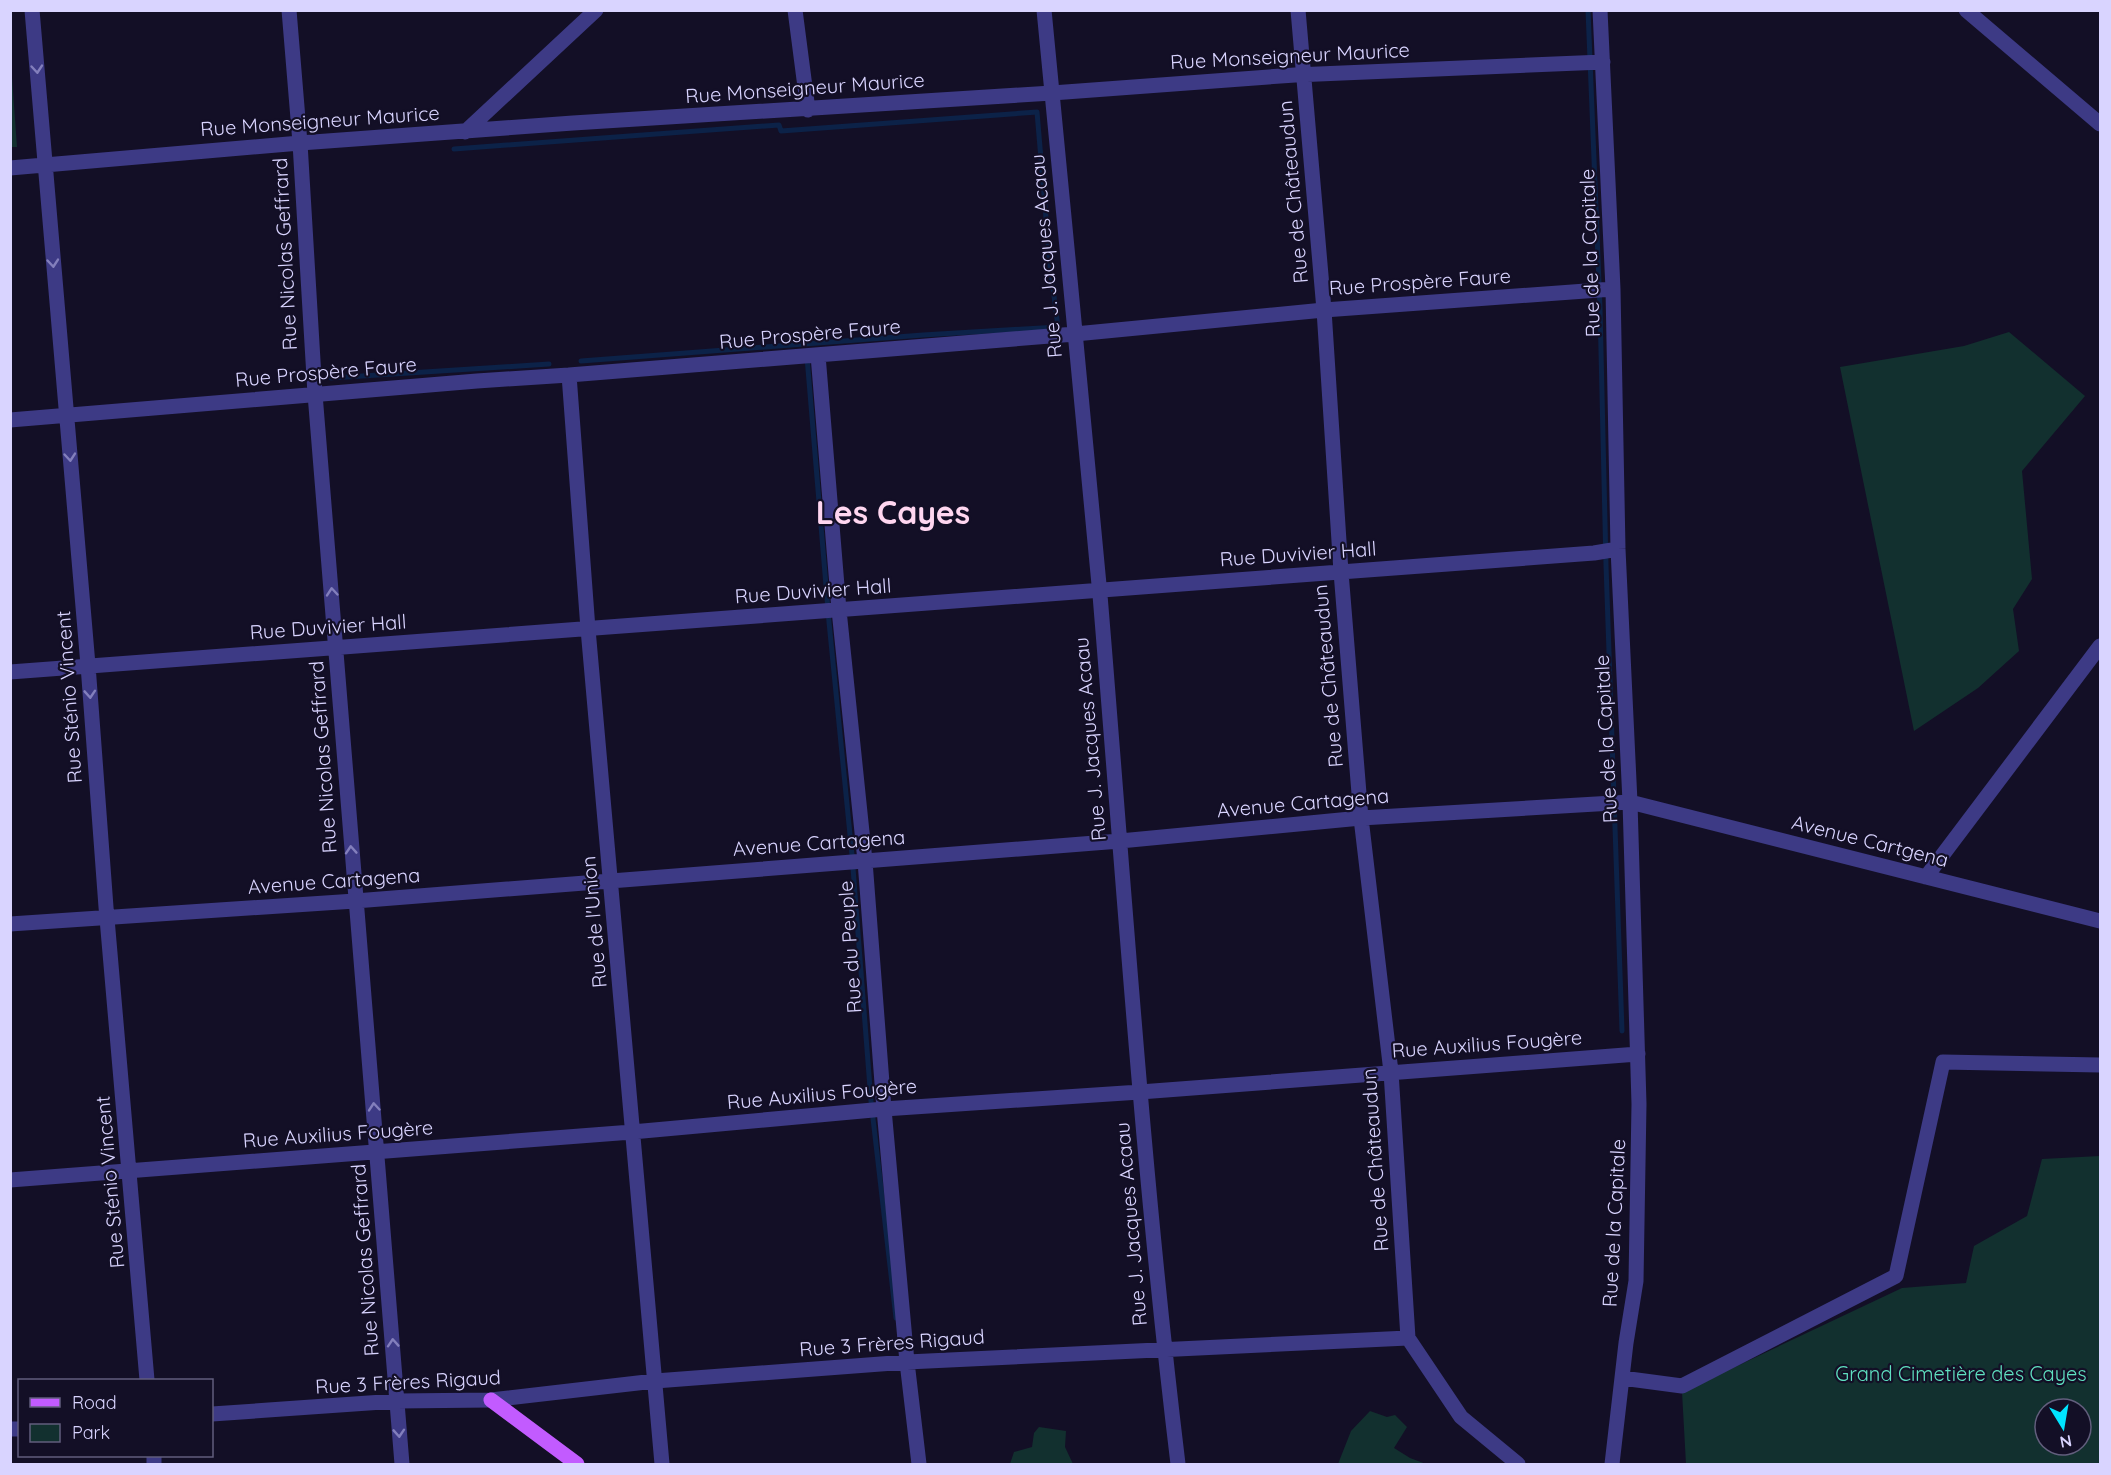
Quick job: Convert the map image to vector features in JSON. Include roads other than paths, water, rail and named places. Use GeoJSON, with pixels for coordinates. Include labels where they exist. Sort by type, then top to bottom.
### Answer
{"type":"FeatureCollection","features":[{"type":"Feature","properties":{"kind":"main road"},"geometry":{"type":"LineString","coordinates":[[491,1400],[577,1464]]}},
{"type":"Feature","properties":{"kind":"street","name":"Rue Sténio Vincent"},"geometry":{"type":"LineString","coordinates":[[32,10],[147,1379]]}},
{"type":"Feature","properties":{"kind":"street","name":"Rue Nicolas Geffrard"},"geometry":{"type":"LineString","coordinates":[[289,10],[300,143],[315,394],[402,1464]]}},
{"type":"Feature","properties":{"kind":"street"},"geometry":{"type":"LineString","coordinates":[[465,132],[596,10]]}},
{"type":"Feature","properties":{"kind":"street"},"geometry":{"type":"LineString","coordinates":[[795,10],[808,110]]}},
{"type":"Feature","properties":{"kind":"street","name":"Rue J. Jacques Acaau"},"geometry":{"type":"LineString","coordinates":[[1044,10],[1099,591],[1140,1092],[1164,1349],[1178,1464]]}},
{"type":"Feature","properties":{"kind":"street","name":"Rue de Châteaudun"},"geometry":{"type":"LineString","coordinates":[[1298,10],[1324,310],[1341,572],[1361,818],[1390,1072],[1408,1338]]}},
{"type":"Feature","properties":{"kind":"street","name":"Rue de la Capitale"},"geometry":{"type":"LineString","coordinates":[[1600,10],[1613,289],[1618,549],[1630,802],[1639,1163],[1636,1281],[1612,1464]]}},
{"type":"Feature","properties":{"kind":"street"},"geometry":{"type":"LineString","coordinates":[[1966,10],[2100,124]]}},
{"type":"Feature","properties":{"kind":"street","name":"Rue Monseigneur Maurice"},"geometry":{"type":"LineString","coordinates":[[10,168],[300,143],[573,123],[808,110],[1304,74],[1604,62]]}},
{"type":"Feature","properties":{"kind":"street","name":"Rue Prospère Faure"},"geometry":{"type":"LineString","coordinates":[[10,420],[1075,334],[1324,310],[1613,289]]}},
{"type":"Feature","properties":{"kind":"street","name":"Rue du Peuple"},"geometry":{"type":"LineString","coordinates":[[818,355],[839,610],[865,861],[907,1362],[919,1464]]}},
{"type":"Feature","properties":{"kind":"street","name":"Rue de l'Union"},"geometry":{"type":"LineString","coordinates":[[569,375],[588,629],[662,1464]]}},
{"type":"Feature","properties":{"kind":"street","name":"Rue Duvivier Hall"},"geometry":{"type":"LineString","coordinates":[[10,672],[1099,591],[1593,553],[1618,549]]}},
{"type":"Feature","properties":{"kind":"street"},"geometry":{"type":"LineString","coordinates":[[1926,878],[2100,646]]}},
{"type":"Feature","properties":{"kind":"street","name":"Avenue Cartagena"},"geometry":{"type":"LineString","coordinates":[[10,924],[355,901],[865,861],[1119,841],[1361,818],[1630,802]]}},
{"type":"Feature","properties":{"kind":"street","name":"Avenue Cartgena"},"geometry":{"type":"LineString","coordinates":[[1630,802],[2100,921]]}},
{"type":"Feature","properties":{"kind":"street","name":"Rue Auxilius Fougère"},"geometry":{"type":"LineString","coordinates":[[10,1180],[632,1132],[884,1108],[1140,1092],[1638,1054]]}},
{"type":"Feature","properties":{"kind":"street"},"geometry":{"type":"LineString","coordinates":[[1622,1378],[1682,1386],[1896,1276],[1943,1062],[2100,1065]]}},
{"type":"Feature","properties":{"kind":"street"},"geometry":{"type":"LineString","coordinates":[[1408,1338],[1461,1417],[1518,1464]]}},
{"type":"Feature","properties":{"kind":"street","name":"Rue 3 Frères Rigaud"},"geometry":{"type":"LineString","coordinates":[[213,1414],[397,1401],[491,1400],[655,1381],[907,1362],[1408,1338]]}},
{"type":"Feature","properties":{"kind":"waterway"},"geometry":{"type":"LineString","coordinates":[[1588,10],[1600,308],[1606,565],[1622,1031]]}},
{"type":"Feature","properties":{"kind":"waterway"},"geometry":{"type":"LineString","coordinates":[[454,149],[779,125],[781,131],[1037,112],[1050,265],[1058,327],[581,361]]}},
{"type":"Feature","properties":{"kind":"waterway"},"geometry":{"type":"LineString","coordinates":[[807,357],[829,622],[852,855],[871,1101],[896,1318]]}},
{"type":"Feature","properties":{"kind":"waterway"},"geometry":{"type":"LineString","coordinates":[[331,378],[549,364]]}},
{"type":"Feature","properties":{"kind":"district","name":"Les Cayes"},"geometry":{"type":"Point","coordinates":[893,513]}},
{"type":"Feature","properties":{"kind":"park label","name":"Grand Cimetière des Cayes"},"geometry":{"type":"Point","coordinates":[1961,1374]}}]}
